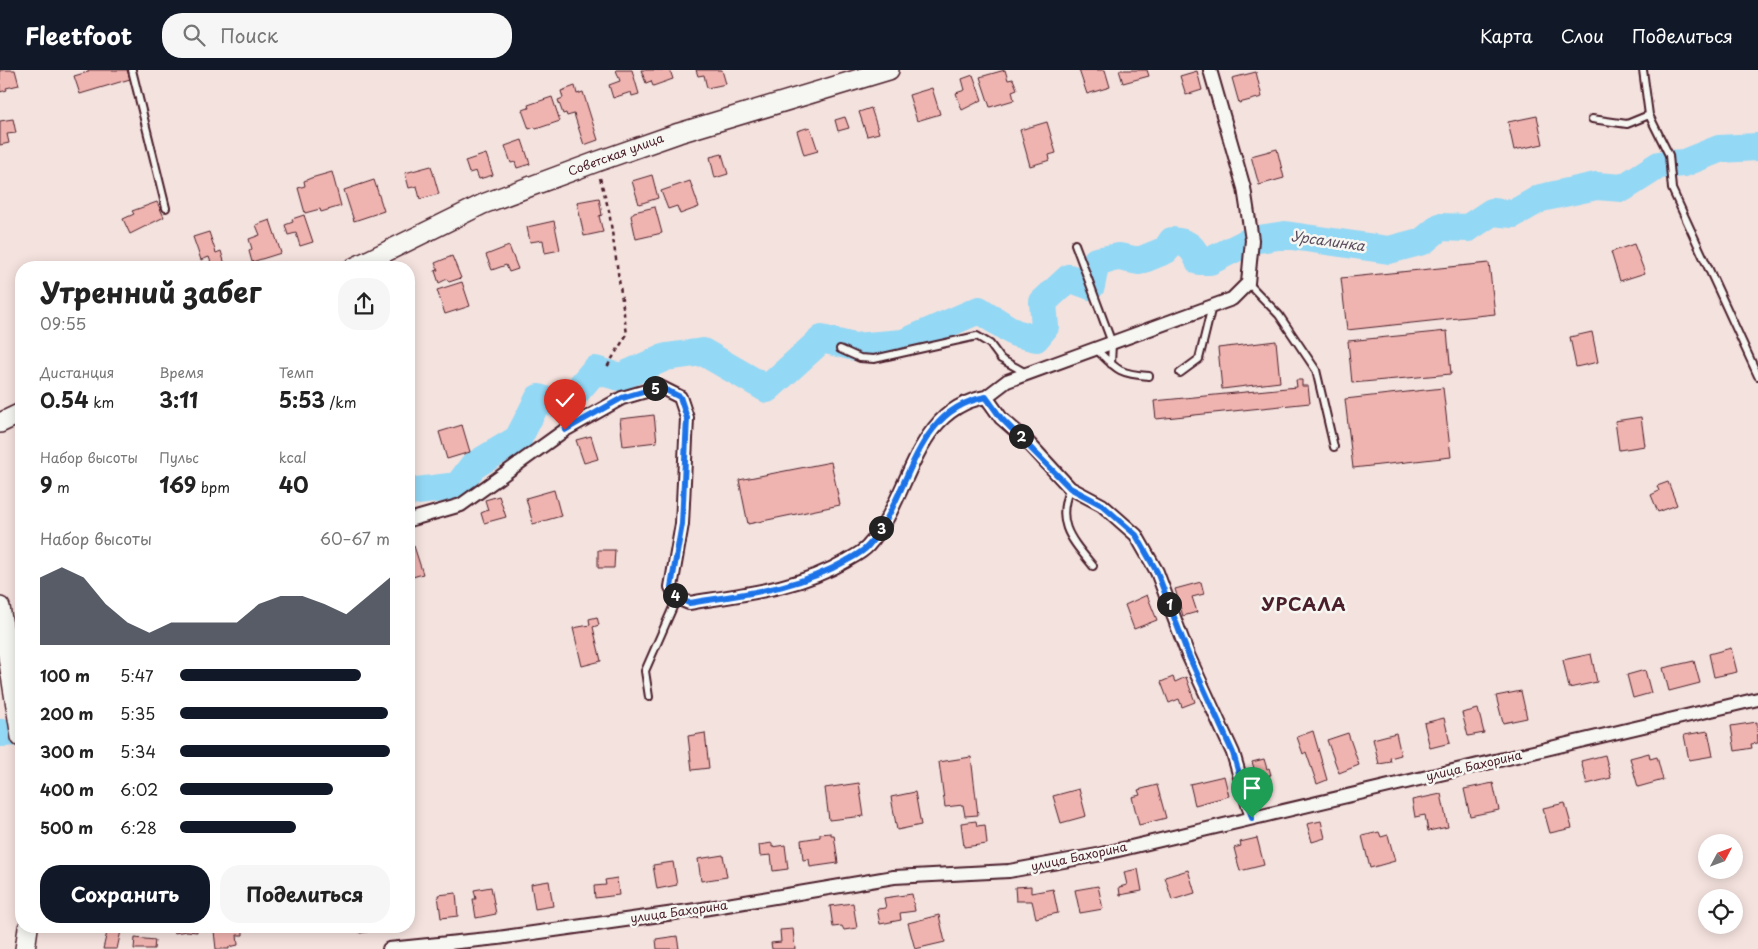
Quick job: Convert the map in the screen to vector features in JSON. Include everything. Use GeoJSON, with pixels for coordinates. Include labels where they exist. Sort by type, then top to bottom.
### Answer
{"type":"FeatureCollection","features":[{"type":"Feature","properties":{"kind":"street","name":"Советская улица"},"geometry":{"type":"LineString","coordinates":[[367,261],[484,204],[596,162],[679,133],[890,70]]}},
{"type":"Feature","properties":{"kind":"street"},"geometry":{"type":"LineString","coordinates":[[415,518],[461,505],[565,430],[622,398],[660,387],[680,397],[687,418],[682,524],[671,587],[677,598],[689,603],[785,587],[826,573],[868,547],[887,520],[924,441],[950,411],[973,399],[986,397],[1008,382],[1028,374],[1232,299],[1248,282],[1252,240],[1244,188],[1210,70]]}},
{"type":"Feature","properties":{"kind":"street"},"geometry":{"type":"LineString","coordinates":[[986,397],[1001,418],[1070,488],[1102,505],[1136,535],[1157,572],[1188,654],[1233,753],[1252,818]]}},
{"type":"Feature","properties":{"kind":"street"},"geometry":{"type":"LineString","coordinates":[[0,423],[15,416]]}},
{"type":"Feature","properties":{"kind":"street"},"geometry":{"type":"LineString","coordinates":[[0,607],[7,685],[15,715]]}},
{"type":"Feature","properties":{"kind":"street","name":"улица Бахорина"},"geometry":{"type":"LineString","coordinates":[[389,949],[498,938],[703,909],[894,877],[1009,871],[1097,855],[1758,699]]}},
{"type":"Feature","properties":{"kind":"street"},"geometry":{"type":"LineString","coordinates":[[25,949],[27,933]]}},
{"type":"Feature","properties":{"kind":"lane"},"geometry":{"type":"LineString","coordinates":[[132,70],[166,208]]}},
{"type":"Feature","properties":{"kind":"lane"},"geometry":{"type":"LineString","coordinates":[[1643,70],[1649,115],[1669,155],[1672,189],[1758,376]]}},
{"type":"Feature","properties":{"kind":"lane"},"geometry":{"type":"LineString","coordinates":[[1592,119],[1627,124],[1649,115]]}},
{"type":"Feature","properties":{"kind":"lane"},"geometry":{"type":"LineString","coordinates":[[1075,244],[1112,343],[1111,364]]}},
{"type":"Feature","properties":{"kind":"lane"},"geometry":{"type":"LineString","coordinates":[[1248,282],[1279,315],[1316,370],[1334,447]]}},
{"type":"Feature","properties":{"kind":"lane"},"geometry":{"type":"LineString","coordinates":[[1180,373],[1199,359],[1212,306]]}},
{"type":"Feature","properties":{"kind":"lane"},"geometry":{"type":"LineString","coordinates":[[840,348],[860,358],[874,359],[977,336],[990,344],[1001,359],[1028,374]]}},
{"type":"Feature","properties":{"kind":"lane"},"geometry":{"type":"LineString","coordinates":[[1096,349],[1117,371],[1132,375],[1149,376]]}},
{"type":"Feature","properties":{"kind":"lane"},"geometry":{"type":"LineString","coordinates":[[1070,488],[1062,505],[1063,519],[1075,544],[1093,566]]}},
{"type":"Feature","properties":{"kind":"lane"},"geometry":{"type":"LineString","coordinates":[[649,697],[645,670],[677,598]]}},
{"type":"Feature","properties":{"kind":"path"},"geometry":{"type":"LineString","coordinates":[[596,162],[609,211],[627,334],[608,367]]}},
{"type":"Feature","properties":{"kind":"building"},"geometry":{"type":"Polygon","coordinates":[[[0,70],[15,70],[19,85],[6,88],[7,90],[0,92],[0,70]]]}},
{"type":"Feature","properties":{"kind":"building"},"geometry":{"type":"Polygon","coordinates":[[[88,70],[127,70],[130,79],[80,94],[74,76],[88,72],[88,70]]]}},
{"type":"Feature","properties":{"kind":"building"},"geometry":{"type":"Polygon","coordinates":[[[616,70],[632,70],[639,94],[632,96],[631,92],[613,98],[609,85],[620,81],[616,70]]]}},
{"type":"Feature","properties":{"kind":"building"},"geometry":{"type":"Polygon","coordinates":[[[641,70],[670,70],[673,79],[653,86],[651,81],[646,83],[641,70]]]}},
{"type":"Feature","properties":{"kind":"building"},"geometry":{"type":"Polygon","coordinates":[[[696,70],[722,70],[726,84],[707,88],[704,75],[698,76],[696,70]]]}},
{"type":"Feature","properties":{"kind":"building"},"geometry":{"type":"Polygon","coordinates":[[[1005,70],[1008,80],[1013,79],[1017,89],[1012,91],[1014,100],[990,107],[980,77],[1005,70]]]}},
{"type":"Feature","properties":{"kind":"building"},"geometry":{"type":"Polygon","coordinates":[[[1079,70],[1105,70],[1110,87],[1087,94],[1079,70]]]}},
{"type":"Feature","properties":{"kind":"building"},"geometry":{"type":"Polygon","coordinates":[[[1119,70],[1147,70],[1149,76],[1123,83],[1119,70]]]}},
{"type":"Feature","properties":{"kind":"building"},"geometry":{"type":"Polygon","coordinates":[[[1197,71],[1202,90],[1186,95],[1180,76],[1197,71]]]}},
{"type":"Feature","properties":{"kind":"building"},"geometry":{"type":"Polygon","coordinates":[[[1256,72],[1262,97],[1239,103],[1232,78],[1256,72]]]}},
{"type":"Feature","properties":{"kind":"building"},"geometry":{"type":"Polygon","coordinates":[[[973,75],[982,100],[962,110],[956,93],[965,90],[962,79],[973,75]]]}},
{"type":"Feature","properties":{"kind":"building"},"geometry":{"type":"Polygon","coordinates":[[[575,86],[577,94],[583,92],[598,140],[584,145],[574,114],[567,116],[566,113],[563,114],[558,100],[563,98],[561,91],[575,86]]]}},
{"type":"Feature","properties":{"kind":"building"},"geometry":{"type":"Polygon","coordinates":[[[932,88],[940,114],[917,121],[909,95],[932,88]]]}},
{"type":"Feature","properties":{"kind":"building"},"geometry":{"type":"Polygon","coordinates":[[[552,97],[560,121],[536,129],[535,127],[529,129],[522,110],[529,108],[528,105],[552,97]]]}},
{"type":"Feature","properties":{"kind":"building"},"geometry":{"type":"Polygon","coordinates":[[[871,108],[879,133],[867,136],[859,112],[871,108]]]}},
{"type":"Feature","properties":{"kind":"building"},"geometry":{"type":"Polygon","coordinates":[[[1537,116],[1543,144],[1514,150],[1508,122],[1537,116]]]}},
{"type":"Feature","properties":{"kind":"building"},"geometry":{"type":"Polygon","coordinates":[[[845,117],[849,128],[838,131],[835,120],[845,117]]]}},
{"type":"Feature","properties":{"kind":"building"},"geometry":{"type":"Polygon","coordinates":[[[13,119],[16,133],[7,134],[9,143],[0,145],[0,121],[13,119]]]}},
{"type":"Feature","properties":{"kind":"building"},"geometry":{"type":"Polygon","coordinates":[[[1047,122],[1056,153],[1049,155],[1050,160],[1030,166],[1020,130],[1047,122]]]}},
{"type":"Feature","properties":{"kind":"building"},"geometry":{"type":"Polygon","coordinates":[[[810,127],[818,151],[804,155],[797,131],[810,127]]]}},
{"type":"Feature","properties":{"kind":"building"},"geometry":{"type":"Polygon","coordinates":[[[522,140],[530,164],[517,168],[515,162],[511,163],[505,146],[522,140]]]}},
{"type":"Feature","properties":{"kind":"building"},"geometry":{"type":"Polygon","coordinates":[[[1277,149],[1284,178],[1259,185],[1251,156],[1277,149]]]}},
{"type":"Feature","properties":{"kind":"building"},"geometry":{"type":"Polygon","coordinates":[[[486,154],[493,175],[479,179],[476,171],[469,173],[465,161],[486,154]]]}},
{"type":"Feature","properties":{"kind":"building"},"geometry":{"type":"Polygon","coordinates":[[[722,154],[728,174],[715,178],[710,157],[722,154]]]}},
{"type":"Feature","properties":{"kind":"building"},"geometry":{"type":"Polygon","coordinates":[[[431,166],[439,194],[420,199],[417,186],[409,188],[405,173],[431,166]]]}},
{"type":"Feature","properties":{"kind":"building"},"geometry":{"type":"Polygon","coordinates":[[[332,172],[341,206],[321,212],[320,209],[305,213],[298,188],[305,186],[304,181],[332,172]]]}},
{"type":"Feature","properties":{"kind":"building"},"geometry":{"type":"Polygon","coordinates":[[[652,175],[658,198],[639,204],[632,181],[652,175]]]}},
{"type":"Feature","properties":{"kind":"building"},"geometry":{"type":"Polygon","coordinates":[[[374,180],[384,211],[354,221],[344,190],[374,180]]]}},
{"type":"Feature","properties":{"kind":"building"},"geometry":{"type":"Polygon","coordinates":[[[690,181],[699,207],[680,214],[677,206],[668,209],[661,191],[690,181]]]}},
{"type":"Feature","properties":{"kind":"building"},"geometry":{"type":"Polygon","coordinates":[[[599,198],[602,215],[599,216],[603,232],[584,236],[577,202],[599,198]]]}},
{"type":"Feature","properties":{"kind":"building"},"geometry":{"type":"Polygon","coordinates":[[[157,202],[164,217],[130,234],[123,219],[134,214],[132,211],[157,202]]]}},
{"type":"Feature","properties":{"kind":"building"},"geometry":{"type":"Polygon","coordinates":[[[655,207],[662,233],[636,239],[631,216],[634,212],[655,207]]]}},
{"type":"Feature","properties":{"kind":"building"},"geometry":{"type":"Polygon","coordinates":[[[304,215],[313,242],[300,246],[296,233],[288,235],[285,225],[293,222],[292,219],[304,215]]]}},
{"type":"Feature","properties":{"kind":"building"},"geometry":{"type":"Polygon","coordinates":[[[270,220],[281,253],[252,261],[249,251],[252,249],[249,239],[260,235],[256,225],[270,220]]]}},
{"type":"Feature","properties":{"kind":"building"},"geometry":{"type":"Polygon","coordinates":[[[554,221],[560,250],[545,253],[543,240],[530,242],[527,227],[554,221]]]}},
{"type":"Feature","properties":{"kind":"building"},"geometry":{"type":"Polygon","coordinates":[[[209,232],[216,253],[221,251],[224,261],[210,261],[209,257],[201,260],[193,237],[209,232]]]}},
{"type":"Feature","properties":{"kind":"building"},"geometry":{"type":"Polygon","coordinates":[[[1634,244],[1645,273],[1620,281],[1611,252],[1634,244]]]}},
{"type":"Feature","properties":{"kind":"building"},"geometry":{"type":"Polygon","coordinates":[[[509,246],[518,269],[509,272],[506,265],[492,270],[486,255],[509,246]]]}},
{"type":"Feature","properties":{"kind":"building"},"geometry":{"type":"Polygon","coordinates":[[[452,256],[461,278],[449,282],[447,279],[439,283],[435,271],[438,270],[435,263],[452,256]]]}},
{"type":"Feature","properties":{"kind":"building"},"geometry":{"type":"Polygon","coordinates":[[[1489,263],[1495,314],[1347,330],[1341,278],[1489,263]]]}},
{"type":"Feature","properties":{"kind":"building"},"geometry":{"type":"Polygon","coordinates":[[[462,282],[470,306],[445,314],[437,290],[462,282]]]}},
{"type":"Feature","properties":{"kind":"building"},"geometry":{"type":"Polygon","coordinates":[[[1447,331],[1451,374],[1352,383],[1348,341],[1447,331]]]}},
{"type":"Feature","properties":{"kind":"building"},"geometry":{"type":"Polygon","coordinates":[[[1592,332],[1598,362],[1576,367],[1570,337],[1592,332]]]}},
{"type":"Feature","properties":{"kind":"building"},"geometry":{"type":"Polygon","coordinates":[[[1276,341],[1280,382],[1222,389],[1218,348],[1276,341]]]}},
{"type":"Feature","properties":{"kind":"building"},"geometry":{"type":"Polygon","coordinates":[[[1296,380],[1302,380],[1302,386],[1308,386],[1310,403],[1156,419],[1154,401],[1297,387],[1296,380]]]}},
{"type":"Feature","properties":{"kind":"building"},"geometry":{"type":"Polygon","coordinates":[[[1443,388],[1451,457],[1353,468],[1345,399],[1443,388]]]}},
{"type":"Feature","properties":{"kind":"building"},"geometry":{"type":"Polygon","coordinates":[[[654,415],[657,442],[623,446],[620,419],[654,415]]]}},
{"type":"Feature","properties":{"kind":"building"},"geometry":{"type":"Polygon","coordinates":[[[1641,417],[1645,446],[1619,450],[1615,421],[1641,417]]]}},
{"type":"Feature","properties":{"kind":"building"},"geometry":{"type":"Polygon","coordinates":[[[462,425],[470,452],[447,459],[439,432],[462,425]]]}},
{"type":"Feature","properties":{"kind":"building"},"geometry":{"type":"Polygon","coordinates":[[[591,436],[598,459],[584,463],[576,440],[591,436]]]}},
{"type":"Feature","properties":{"kind":"building"},"geometry":{"type":"Polygon","coordinates":[[[831,462],[840,505],[748,524],[739,480],[831,462]]]}},
{"type":"Feature","properties":{"kind":"building"},"geometry":{"type":"Polygon","coordinates":[[[1668,482],[1677,505],[1658,512],[1651,495],[1659,491],[1657,486],[1668,482]]]}},
{"type":"Feature","properties":{"kind":"building"},"geometry":{"type":"Polygon","coordinates":[[[554,490],[561,516],[533,524],[526,498],[554,490]]]}},
{"type":"Feature","properties":{"kind":"building"},"geometry":{"type":"Polygon","coordinates":[[[499,496],[506,517],[484,523],[481,513],[488,510],[485,500],[499,496]]]}},
{"type":"Feature","properties":{"kind":"building"},"geometry":{"type":"Polygon","coordinates":[[[415,549],[423,574],[415,576],[415,549]]]}},
{"type":"Feature","properties":{"kind":"building"},"geometry":{"type":"Polygon","coordinates":[[[598,550],[615,550],[614,568],[598,568],[598,550]]]}},
{"type":"Feature","properties":{"kind":"building"},"geometry":{"type":"Polygon","coordinates":[[[1201,582],[1204,594],[1192,597],[1197,612],[1183,616],[1175,589],[1201,582]]]}},
{"type":"Feature","properties":{"kind":"building"},"geometry":{"type":"Polygon","coordinates":[[[1147,595],[1157,620],[1134,629],[1125,605],[1147,595]]]}},
{"type":"Feature","properties":{"kind":"building"},"geometry":{"type":"Polygon","coordinates":[[[597,617],[599,625],[593,627],[601,661],[582,666],[573,628],[590,625],[589,619],[597,617]]]}},
{"type":"Feature","properties":{"kind":"building"},"geometry":{"type":"Polygon","coordinates":[[[1731,648],[1737,672],[1714,677],[1709,654],[1731,648]]]}},
{"type":"Feature","properties":{"kind":"building"},"geometry":{"type":"Polygon","coordinates":[[[1591,654],[1597,682],[1569,688],[1563,660],[1591,654]]]}},
{"type":"Feature","properties":{"kind":"building"},"geometry":{"type":"Polygon","coordinates":[[[1694,661],[1700,683],[1669,691],[1663,668],[1694,661]]]}},
{"type":"Feature","properties":{"kind":"building"},"geometry":{"type":"Polygon","coordinates":[[[1645,670],[1651,693],[1633,698],[1627,675],[1645,670]]]}},
{"type":"Feature","properties":{"kind":"building"},"geometry":{"type":"Polygon","coordinates":[[[1173,677],[1175,682],[1186,677],[1195,702],[1182,707],[1179,699],[1169,703],[1161,682],[1173,677]]]}},
{"type":"Feature","properties":{"kind":"building"},"geometry":{"type":"Polygon","coordinates":[[[1521,691],[1527,718],[1503,723],[1496,696],[1521,691]]]}},
{"type":"Feature","properties":{"kind":"building"},"geometry":{"type":"Polygon","coordinates":[[[1478,709],[1484,733],[1468,736],[1462,713],[1478,709]]]}},
{"type":"Feature","properties":{"kind":"building"},"geometry":{"type":"Polygon","coordinates":[[[1444,718],[1450,743],[1430,748],[1424,723],[1444,718]]]}},
{"type":"Feature","properties":{"kind":"building"},"geometry":{"type":"Polygon","coordinates":[[[1757,722],[1758,743],[1751,744],[1752,748],[1735,751],[1731,726],[1757,722]]]}},
{"type":"Feature","properties":{"kind":"building"},"geometry":{"type":"Polygon","coordinates":[[[1313,731],[1327,780],[1317,784],[1306,752],[1303,754],[1297,737],[1313,731]]]}},
{"type":"Feature","properties":{"kind":"building"},"geometry":{"type":"Polygon","coordinates":[[[1708,731],[1713,756],[1689,760],[1684,735],[1708,731]]]}},
{"type":"Feature","properties":{"kind":"building"},"geometry":{"type":"Polygon","coordinates":[[[705,733],[709,768],[692,770],[688,736],[705,733]]]}},
{"type":"Feature","properties":{"kind":"building"},"geometry":{"type":"Polygon","coordinates":[[[1348,733],[1359,765],[1339,773],[1327,740],[1348,733]]]}},
{"type":"Feature","properties":{"kind":"building"},"geometry":{"type":"Polygon","coordinates":[[[1396,733],[1401,755],[1390,758],[1391,762],[1379,764],[1373,739],[1396,733]]]}},
{"type":"Feature","properties":{"kind":"building"},"geometry":{"type":"Polygon","coordinates":[[[1649,753],[1650,759],[1657,757],[1663,780],[1638,787],[1630,758],[1649,753]]]}},
{"type":"Feature","properties":{"kind":"building"},"geometry":{"type":"Polygon","coordinates":[[[1605,755],[1611,778],[1587,784],[1581,761],[1605,755]]]}},
{"type":"Feature","properties":{"kind":"building"},"geometry":{"type":"Polygon","coordinates":[[[971,757],[978,815],[965,816],[963,805],[945,807],[939,762],[971,757]]]}},
{"type":"Feature","properties":{"kind":"building"},"geometry":{"type":"Polygon","coordinates":[[[1264,759],[1267,769],[1269,768],[1273,789],[1251,795],[1244,771],[1254,768],[1252,762],[1264,759]]]}},
{"type":"Feature","properties":{"kind":"building"},"geometry":{"type":"Polygon","coordinates":[[[1224,776],[1229,796],[1195,805],[1190,784],[1224,776]]]}},
{"type":"Feature","properties":{"kind":"building"},"geometry":{"type":"Polygon","coordinates":[[[859,783],[864,816],[829,820],[825,788],[859,783]]]}},
{"type":"Feature","properties":{"kind":"building"},"geometry":{"type":"Polygon","coordinates":[[[1493,783],[1499,810],[1470,816],[1464,789],[1493,783]]]}},
{"type":"Feature","properties":{"kind":"building"},"geometry":{"type":"Polygon","coordinates":[[[1157,785],[1166,818],[1139,825],[1132,797],[1140,795],[1138,790],[1157,785]]]}},
{"type":"Feature","properties":{"kind":"building"},"geometry":{"type":"Polygon","coordinates":[[[1079,789],[1086,816],[1061,823],[1053,796],[1079,789]]]}},
{"type":"Feature","properties":{"kind":"building"},"geometry":{"type":"Polygon","coordinates":[[[915,792],[921,825],[897,830],[891,797],[915,792]]]}},
{"type":"Feature","properties":{"kind":"building"},"geometry":{"type":"Polygon","coordinates":[[[1441,794],[1448,827],[1428,831],[1425,815],[1415,817],[1412,800],[1441,794]]]}},
{"type":"Feature","properties":{"kind":"building"},"geometry":{"type":"Polygon","coordinates":[[[1565,803],[1572,828],[1550,833],[1543,808],[1565,803]]]}},
{"type":"Feature","properties":{"kind":"building"},"geometry":{"type":"Polygon","coordinates":[[[976,821],[977,826],[985,825],[987,844],[964,847],[961,823],[976,821]]]}},
{"type":"Feature","properties":{"kind":"building"},"geometry":{"type":"Polygon","coordinates":[[[1321,821],[1325,838],[1312,842],[1307,824],[1321,821]]]}},
{"type":"Feature","properties":{"kind":"building"},"geometry":{"type":"Polygon","coordinates":[[[1379,832],[1381,837],[1388,835],[1395,861],[1370,868],[1362,836],[1379,832]]]}},
{"type":"Feature","properties":{"kind":"building"},"geometry":{"type":"Polygon","coordinates":[[[831,833],[831,835],[834,835],[838,863],[810,867],[809,859],[803,860],[801,840],[820,837],[820,834],[831,833]]]}},
{"type":"Feature","properties":{"kind":"building"},"geometry":{"type":"Polygon","coordinates":[[[1257,838],[1264,865],[1240,871],[1234,848],[1241,846],[1240,842],[1257,838]]]}},
{"type":"Feature","properties":{"kind":"building"},"geometry":{"type":"Polygon","coordinates":[[[772,843],[772,847],[785,845],[788,869],[773,871],[771,855],[760,856],[759,845],[772,843]]]}},
{"type":"Feature","properties":{"kind":"building"},"geometry":{"type":"Polygon","coordinates":[[[723,855],[727,877],[701,881],[698,859],[723,855]]]}},
{"type":"Feature","properties":{"kind":"building"},"geometry":{"type":"Polygon","coordinates":[[[673,862],[677,885],[657,889],[653,865],[673,862]]]}},
{"type":"Feature","properties":{"kind":"building"},"geometry":{"type":"Polygon","coordinates":[[[1138,869],[1142,891],[1120,895],[1119,887],[1127,885],[1124,872],[1138,869]]]}},
{"type":"Feature","properties":{"kind":"building"},"geometry":{"type":"Polygon","coordinates":[[[1188,870],[1195,893],[1172,900],[1165,877],[1188,870]]]}},
{"type":"Feature","properties":{"kind":"building"},"geometry":{"type":"Polygon","coordinates":[[[617,878],[619,895],[595,898],[594,886],[606,885],[605,880],[617,878]]]}},
{"type":"Feature","properties":{"kind":"building"},"geometry":{"type":"Polygon","coordinates":[[[549,881],[553,906],[535,909],[531,884],[549,881]]]}},
{"type":"Feature","properties":{"kind":"building"},"geometry":{"type":"Polygon","coordinates":[[[1031,886],[1031,893],[1053,889],[1058,913],[1036,918],[1032,901],[1016,901],[1015,887],[1031,886]]]}},
{"type":"Feature","properties":{"kind":"building"},"geometry":{"type":"Polygon","coordinates":[[[1098,886],[1103,909],[1080,913],[1075,890],[1098,886]]]}},
{"type":"Feature","properties":{"kind":"building"},"geometry":{"type":"Polygon","coordinates":[[[491,887],[496,914],[476,918],[473,899],[476,899],[474,890],[491,887]]]}},
{"type":"Feature","properties":{"kind":"building"},"geometry":{"type":"Polygon","coordinates":[[[456,893],[458,916],[441,918],[438,895],[456,893]]]}},
{"type":"Feature","properties":{"kind":"building"},"geometry":{"type":"Polygon","coordinates":[[[912,894],[915,911],[900,913],[901,920],[880,924],[877,909],[886,908],[884,898],[912,894]]]}},
{"type":"Feature","properties":{"kind":"building"},"geometry":{"type":"Polygon","coordinates":[[[853,903],[857,928],[844,930],[842,926],[833,927],[830,906],[853,903]]]}},
{"type":"Feature","properties":{"kind":"building"},"geometry":{"type":"Polygon","coordinates":[[[939,915],[945,942],[915,949],[908,923],[939,915]]]}},
{"type":"Feature","properties":{"kind":"building"},"geometry":{"type":"Polygon","coordinates":[[[793,929],[795,949],[772,949],[771,943],[781,942],[780,930],[793,929]]]}},
{"type":"Feature","properties":{"kind":"building"},"geometry":{"type":"Polygon","coordinates":[[[107,933],[121,933],[117,949],[103,949],[107,933]]]}},
{"type":"Feature","properties":{"kind":"building"},"geometry":{"type":"Polygon","coordinates":[[[214,933],[243,933],[243,935],[237,935],[238,945],[229,947],[229,949],[216,949],[214,933]]]}},
{"type":"Feature","properties":{"kind":"building"},"geometry":{"type":"Polygon","coordinates":[[[677,936],[679,949],[657,949],[656,939],[677,936]]]}},
{"type":"Feature","properties":{"kind":"building"},"geometry":{"type":"Polygon","coordinates":[[[135,938],[155,940],[154,949],[134,949],[135,938]]]}},
{"type":"Feature","properties":{"kind":"waterway","name":"Урсалинка"},"geometry":{"type":"LineString","coordinates":[[415,491],[458,486],[473,466],[518,439],[539,398],[564,406],[595,370],[620,377],[666,357],[703,352],[767,389],[822,339],[854,347],[903,343],[979,310],[1015,333],[1036,338],[1045,327],[1043,302],[1069,278],[1091,286],[1096,261],[1119,257],[1139,261],[1166,250],[1172,241],[1189,246],[1199,261],[1210,261],[1252,240],[1285,235],[1389,250],[1423,241],[1440,227],[1468,228],[1492,212],[1513,214],[1541,198],[1596,186],[1623,188],[1659,165],[1684,163],[1719,149],[1758,147]]}},
{"type":"Feature","properties":{"kind":"waterway","name":"Урсалинка"},"geometry":{"type":"LineString","coordinates":[[0,733],[15,732]]}},
{"type":"Feature","properties":{"kind":"district","name":"УРСАЛА"},"geometry":{"type":"Point","coordinates":[1304,605]}},
{"type":"Feature","properties":{"kind":"route"},"geometry":{"type":"LineString","coordinates":[[565,430],[622,398],[660,387],[680,397],[687,418],[682,524],[671,587],[677,598],[689,603],[785,587],[826,573],[868,547],[887,520],[924,441],[950,411],[973,399],[986,397],[1001,418],[1024,438],[1070,488],[1102,505],[1136,535],[1157,572],[1188,654],[1233,753],[1252,818]]}}]}
